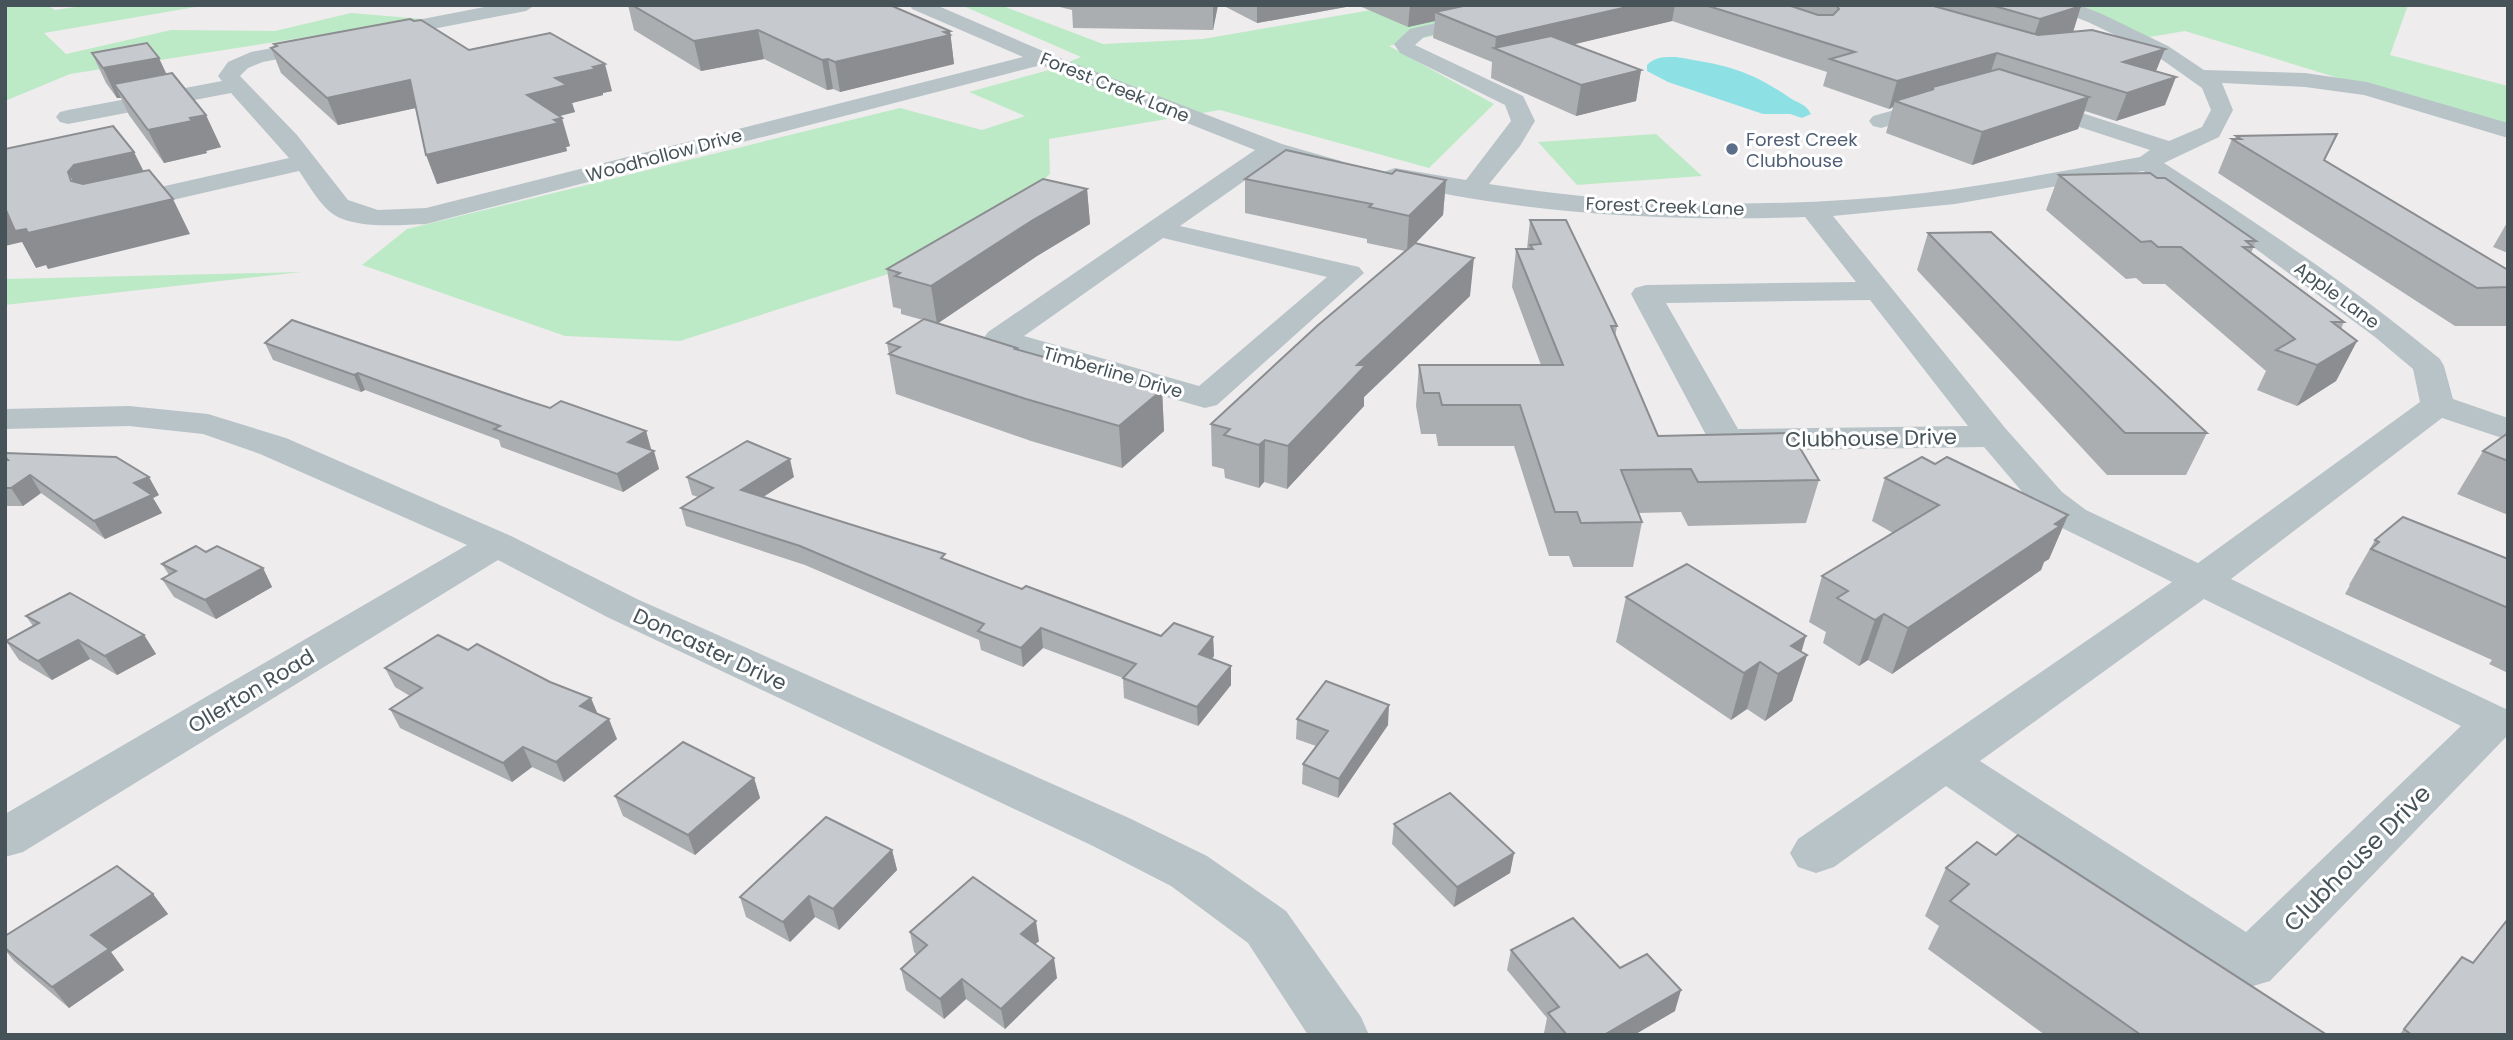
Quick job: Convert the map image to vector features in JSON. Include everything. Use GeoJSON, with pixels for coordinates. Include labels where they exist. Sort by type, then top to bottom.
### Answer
{"type":"FeatureCollection","features":[{"type":"Feature","properties":{"kind":"street"},"geometry":{"type":"LineString","coordinates":[[68,117],[236,85],[229,76],[230,71],[252,59],[526,5]]}},
{"type":"Feature","properties":{"kind":"street","name":"Forest Creek Lane"},"geometry":{"type":"LineString","coordinates":[[919,5],[1043,58],[1273,149],[1327,165],[1472,189],[1610,206],[1813,209],[1966,196],[2158,156],[2211,132],[2222,110],[2212,85],[2142,41],[2062,5]]}},
{"type":"Feature","properties":{"kind":"street"},"geometry":{"type":"LineString","coordinates":[[1472,189],[1511,141],[1523,121],[1515,101],[1407,49],[1404,44],[1417,33],[1544,5]]}},
{"type":"Feature","properties":{"kind":"street"},"geometry":{"type":"LineString","coordinates":[[2100,45],[2142,41]]}},
{"type":"Feature","properties":{"kind":"street","name":"Woodhollow Drive"},"geometry":{"type":"LineString","coordinates":[[236,85],[288,140],[339,205],[351,212],[378,218],[426,216],[1043,58]]}},
{"type":"Feature","properties":{"kind":"street"},"geometry":{"type":"LineString","coordinates":[[2199,76],[2305,80],[2367,89],[2508,131]]}},
{"type":"Feature","properties":{"kind":"street"},"geometry":{"type":"LineString","coordinates":[[1881,121],[1965,97]]}},
{"type":"Feature","properties":{"kind":"street","name":"Apple Lane"},"geometry":{"type":"LineString","coordinates":[[2015,99],[2158,156],[2239,223],[2386,330],[2428,366],[2438,405]]}},
{"type":"Feature","properties":{"kind":"street","name":"Timberline Drive"},"geometry":{"type":"LineString","coordinates":[[1159,229],[1349,274],[1205,398],[999,339],[1273,149]]}},
{"type":"Feature","properties":{"kind":"street"},"geometry":{"type":"LineString","coordinates":[[102,208],[305,162]]}},
{"type":"Feature","properties":{"kind":"street","name":"Clubhouse Drive"},"geometry":{"type":"LineString","coordinates":[[1813,209],[1994,436],[2049,500],[2072,517],[2493,722],[2250,964],[1947,762]]}},
{"type":"Feature","properties":{"kind":"street","name":"Clubhouse Drive"},"geometry":{"type":"LineString","coordinates":[[1877,291],[1646,294],[1726,440],[1994,436]]}},
{"type":"Feature","properties":{"kind":"street"},"geometry":{"type":"LineString","coordinates":[[1816,853],[2202,581],[2438,405],[2508,430]]}},
{"type":"Feature","properties":{"kind":"street","name":"Doncaster Drive"},"geometry":{"type":"LineString","coordinates":[[5,419],[129,416],[208,424],[273,446],[497,544],[622,608],[1111,832],[1189,871],[1267,928],[1340,1035]]}},
{"type":"Feature","properties":{"kind":"street","name":"Ollerton Road"},"geometry":{"type":"LineString","coordinates":[[5,838],[497,544]]}},
{"type":"Feature","properties":{"kind":"green space"},"geometry":{"type":"Polygon","coordinates":[[[5,5],[47,5],[55,10],[88,5],[207,5],[44,33],[66,54],[171,30],[275,31],[351,13],[423,19],[70,74],[5,101],[5,5]]]}},
{"type":"Feature","properties":{"kind":"green space"},"geometry":{"type":"Polygon","coordinates":[[[961,5],[1000,5],[1103,44],[1203,39],[1400,5],[1533,13],[1389,46],[1494,104],[1429,168],[1220,110],[1049,139],[1050,174],[969,248],[680,341],[565,336],[362,265],[407,229],[900,108],[982,130],[1025,116],[969,92],[1049,70],[1081,57],[961,5]]]}},
{"type":"Feature","properties":{"kind":"green space"},"geometry":{"type":"Polygon","coordinates":[[[2055,5],[2408,5],[2390,55],[2508,86],[2508,130],[2185,31],[2138,39],[2055,5]]]}},
{"type":"Feature","properties":{"kind":"green space"},"geometry":{"type":"Polygon","coordinates":[[[1656,134],[1702,176],[1577,185],[1538,142],[1656,134]]]}},
{"type":"Feature","properties":{"kind":"green space"},"geometry":{"type":"Polygon","coordinates":[[[302,272],[5,305],[5,279],[302,272]]]}},
{"type":"Feature","properties":{"kind":"water"},"geometry":{"type":"Polygon","coordinates":[[[1676,57],[1748,74],[1802,104],[1811,114],[1802,118],[1790,114],[1763,114],[1668,82],[1647,71],[1647,65],[1654,60],[1676,57]]]}},
{"type":"Feature","properties":{"kind":"building"},"geometry":{"type":"Polygon","coordinates":[[[632,5],[890,5],[950,31],[944,32],[950,35],[835,62],[822,60],[758,30],[694,41],[632,5]]]}},
{"type":"Feature","properties":{"kind":"building"},"geometry":{"type":"Polygon","coordinates":[[[1468,5],[1636,5],[1496,37],[1435,12],[1468,5]]]}},
{"type":"Feature","properties":{"kind":"building"},"geometry":{"type":"Polygon","coordinates":[[[1705,5],[1788,5],[1818,15],[1833,15],[1839,9],[1836,5],[1930,5],[2038,35],[2092,30],[2165,49],[2123,62],[2176,77],[2127,93],[1997,53],[1897,81],[1830,59],[1855,52],[1705,5]]]}},
{"type":"Feature","properties":{"kind":"building"},"geometry":{"type":"Polygon","coordinates":[[[1991,5],[2077,5],[2081,6],[2040,19],[1991,5]]]}},
{"type":"Feature","properties":{"kind":"building"},"geometry":{"type":"Polygon","coordinates":[[[410,19],[421,20],[469,50],[550,33],[605,64],[593,67],[596,69],[555,78],[567,85],[527,95],[562,118],[554,120],[559,123],[426,155],[410,80],[327,98],[271,48],[277,46],[274,44],[410,19]]]}},
{"type":"Feature","properties":{"kind":"building"},"geometry":{"type":"Polygon","coordinates":[[[1551,36],[1641,70],[1581,85],[1494,48],[1551,36]]]}},
{"type":"Feature","properties":{"kind":"building"},"geometry":{"type":"Polygon","coordinates":[[[147,43],[159,58],[103,68],[92,53],[147,43]]]}},
{"type":"Feature","properties":{"kind":"building"},"geometry":{"type":"Polygon","coordinates":[[[1999,69],[2089,97],[1982,132],[1895,101],[1934,89],[1929,88],[1999,69]]]}},
{"type":"Feature","properties":{"kind":"building"},"geometry":{"type":"Polygon","coordinates":[[[172,73],[206,115],[190,118],[192,121],[148,130],[114,84],[172,73]]]}},
{"type":"Feature","properties":{"kind":"building"},"geometry":{"type":"Polygon","coordinates":[[[113,126],[134,152],[74,165],[68,172],[71,181],[83,184],[149,170],[173,199],[28,233],[26,229],[15,231],[5,208],[5,149],[113,126]]]}},
{"type":"Feature","properties":{"kind":"building"},"geometry":{"type":"Polygon","coordinates":[[[2337,134],[2324,160],[2508,270],[2508,287],[2477,288],[2232,139],[2241,139],[2236,136],[2337,134]]]}},
{"type":"Feature","properties":{"kind":"building"},"geometry":{"type":"Polygon","coordinates":[[[1286,150],[1392,174],[1396,170],[1446,180],[1409,216],[1369,207],[1372,204],[1245,179],[1286,150]]]}},
{"type":"Feature","properties":{"kind":"building"},"geometry":{"type":"Polygon","coordinates":[[[2150,173],[2157,178],[2165,178],[2256,241],[2246,241],[2253,247],[2243,247],[2344,322],[2332,322],[2357,341],[2317,365],[2276,350],[2295,339],[2181,247],[2158,247],[2151,241],[2141,242],[2059,175],[2150,173]]]}},
{"type":"Feature","properties":{"kind":"building"},"geometry":{"type":"Polygon","coordinates":[[[1043,179],[1087,189],[1033,220],[931,286],[895,276],[900,273],[887,269],[1043,179]]]}},
{"type":"Feature","properties":{"kind":"building"},"geometry":{"type":"Polygon","coordinates":[[[1530,220],[1566,220],[1617,326],[1611,326],[1658,436],[1791,433],[1819,480],[1698,482],[1691,469],[1621,470],[1642,522],[1581,523],[1577,512],[1555,512],[1520,405],[1442,405],[1439,393],[1424,393],[1419,365],[1563,365],[1516,249],[1533,249],[1530,245],[1541,244],[1530,220]]]}},
{"type":"Feature","properties":{"kind":"building"},"geometry":{"type":"Polygon","coordinates":[[[1991,232],[2207,433],[2125,433],[1928,233],[1991,232]]]}},
{"type":"Feature","properties":{"kind":"building"},"geometry":{"type":"Polygon","coordinates":[[[1415,243],[1474,258],[1357,365],[1366,365],[1288,446],[1265,440],[1259,445],[1224,435],[1230,429],[1211,424],[1317,326],[1415,243]]]}},
{"type":"Feature","properties":{"kind":"building"},"geometry":{"type":"Polygon","coordinates":[[[924,319],[1017,348],[1015,349],[1162,390],[1119,426],[889,354],[900,347],[887,343],[924,319]]]}},
{"type":"Feature","properties":{"kind":"building"},"geometry":{"type":"Polygon","coordinates":[[[292,320],[550,408],[561,401],[646,431],[628,442],[654,451],[617,474],[494,429],[500,426],[358,373],[354,375],[265,343],[292,320]]]}},
{"type":"Feature","properties":{"kind":"building"},"geometry":{"type":"Polygon","coordinates":[[[2508,433],[2508,461],[2483,451],[2508,433]]]}},
{"type":"Feature","properties":{"kind":"building"},"geometry":{"type":"Polygon","coordinates":[[[747,441],[790,459],[741,490],[945,554],[941,558],[1022,589],[1026,586],[1161,636],[1174,623],[1213,637],[1199,654],[1231,666],[1197,707],[1123,678],[1136,664],[1041,628],[1021,648],[978,631],[984,624],[800,546],[681,508],[713,488],[687,477],[747,441]]]}},
{"type":"Feature","properties":{"kind":"building"},"geometry":{"type":"Polygon","coordinates":[[[5,453],[116,457],[149,477],[134,483],[152,495],[94,521],[30,475],[11,488],[5,488],[5,460],[8,460],[5,453]]]}},
{"type":"Feature","properties":{"kind":"building"},"geometry":{"type":"Polygon","coordinates":[[[1922,457],[1935,464],[1947,457],[2068,515],[2055,524],[2060,526],[1908,628],[1884,614],[1875,620],[1837,598],[1848,591],[1822,576],[1939,505],[1885,478],[1922,457]]]}},
{"type":"Feature","properties":{"kind":"building"},"geometry":{"type":"Polygon","coordinates":[[[2403,517],[2508,559],[2508,608],[2371,549],[2379,542],[2375,540],[2403,517]]]}},
{"type":"Feature","properties":{"kind":"building"},"geometry":{"type":"Polygon","coordinates":[[[196,546],[206,552],[217,546],[263,568],[205,600],[162,579],[176,571],[162,564],[196,546]]]}},
{"type":"Feature","properties":{"kind":"building"},"geometry":{"type":"Polygon","coordinates":[[[1687,564],[1806,636],[1791,646],[1807,655],[1778,674],[1760,662],[1744,673],[1626,597],[1687,564]]]}},
{"type":"Feature","properties":{"kind":"building"},"geometry":{"type":"Polygon","coordinates":[[[70,593],[144,635],[105,656],[78,640],[38,661],[6,641],[39,623],[26,616],[70,593]]]}},
{"type":"Feature","properties":{"kind":"building"},"geometry":{"type":"Polygon","coordinates":[[[438,635],[468,650],[477,644],[550,682],[591,698],[580,706],[609,719],[556,762],[523,747],[503,763],[390,709],[422,688],[385,668],[438,635]]]}},
{"type":"Feature","properties":{"kind":"building"},"geometry":{"type":"Polygon","coordinates":[[[1326,681],[1389,705],[1339,779],[1303,764],[1328,731],[1297,719],[1326,681]]]}},
{"type":"Feature","properties":{"kind":"building"},"geometry":{"type":"Polygon","coordinates":[[[683,742],[754,778],[688,835],[615,796],[683,742]]]}},
{"type":"Feature","properties":{"kind":"building"},"geometry":{"type":"Polygon","coordinates":[[[1450,793],[1514,853],[1457,887],[1394,824],[1450,793]]]}},
{"type":"Feature","properties":{"kind":"building"},"geometry":{"type":"Polygon","coordinates":[[[826,817],[892,850],[833,909],[809,896],[783,922],[740,897],[826,817]]]}},
{"type":"Feature","properties":{"kind":"building"},"geometry":{"type":"Polygon","coordinates":[[[2018,835],[2327,1035],[2141,1035],[1950,901],[1969,884],[1946,868],[1977,842],[1996,855],[2018,835]]]}},
{"type":"Feature","properties":{"kind":"building"},"geometry":{"type":"Polygon","coordinates":[[[117,866],[153,894],[91,935],[109,949],[52,987],[5,948],[5,936],[117,866]]]}},
{"type":"Feature","properties":{"kind":"building"},"geometry":{"type":"Polygon","coordinates":[[[973,877],[1036,921],[1021,934],[1054,958],[1001,1009],[962,979],[940,999],[901,969],[927,945],[910,932],[973,877]]]}},
{"type":"Feature","properties":{"kind":"building"},"geometry":{"type":"Polygon","coordinates":[[[1573,918],[1620,968],[1647,954],[1681,990],[1604,1035],[1567,1035],[1548,1013],[1559,1007],[1511,950],[1573,918]]]}},
{"type":"Feature","properties":{"kind":"building"},"geometry":{"type":"Polygon","coordinates":[[[2508,919],[2508,1035],[2412,1035],[2404,1029],[2462,957],[2473,963],[2508,919]]]}},
{"type":"Feature","properties":{"kind":"place","name":"Forest Creek Clubhouse"},"geometry":{"type":"Point","coordinates":[1732,149]}}]}
